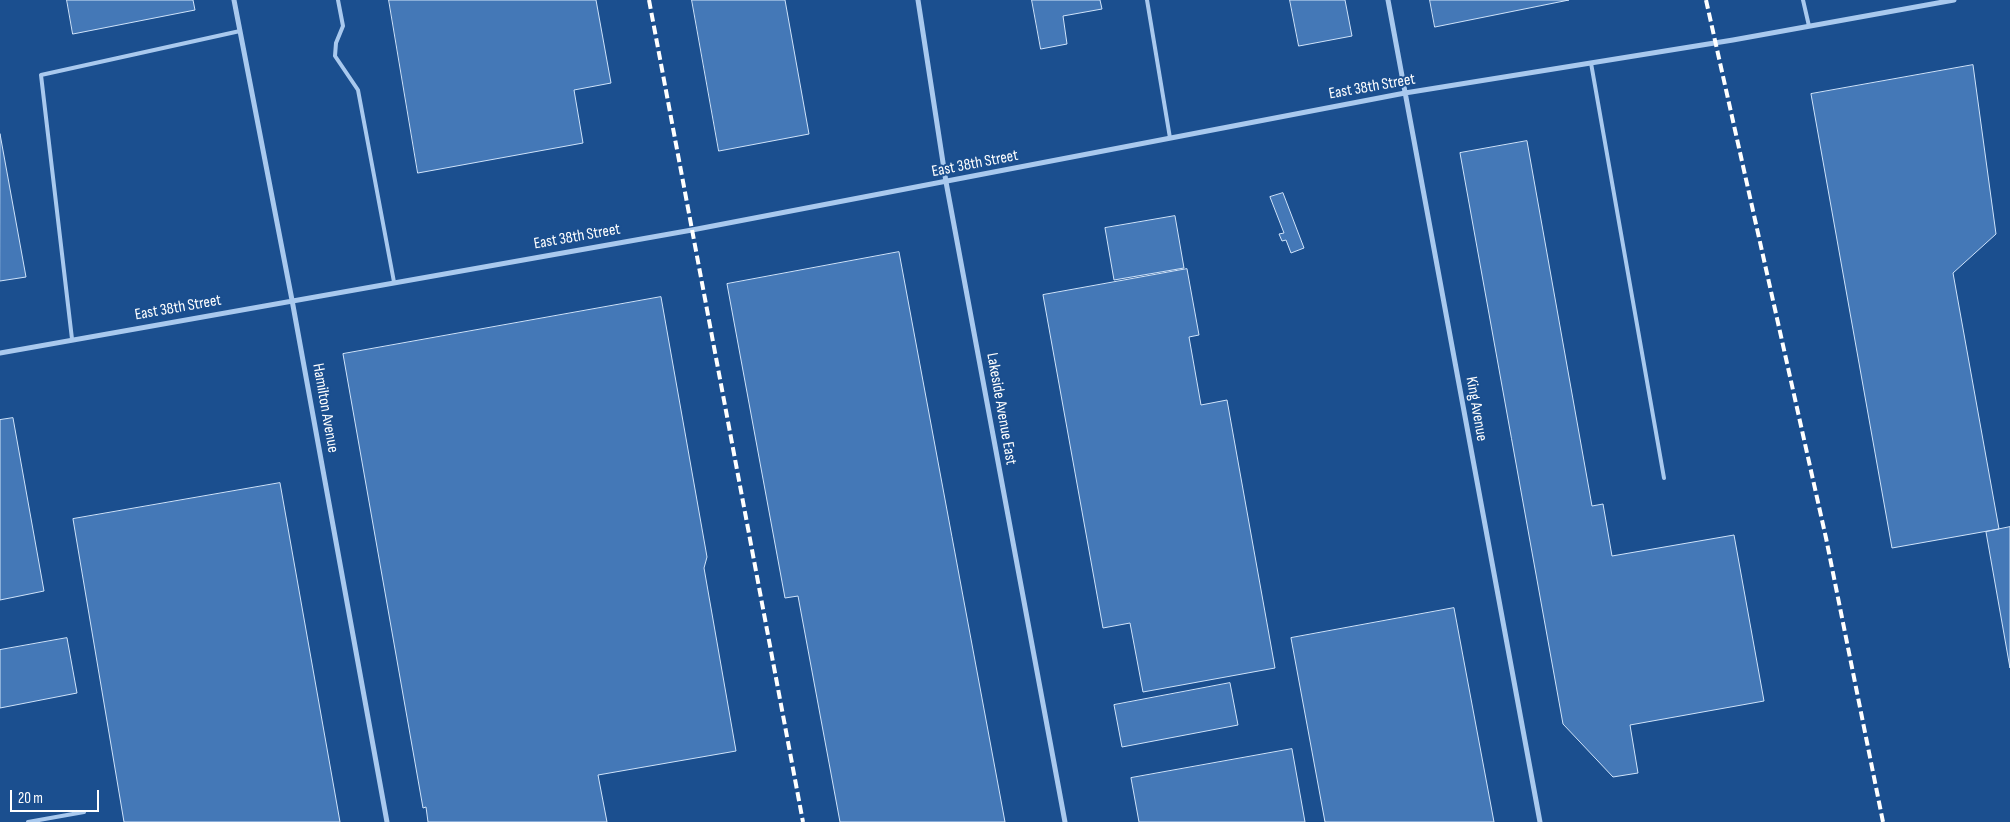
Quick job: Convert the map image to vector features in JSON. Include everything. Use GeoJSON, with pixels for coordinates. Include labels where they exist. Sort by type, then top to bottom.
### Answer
{"type":"FeatureCollection","features":[{"type":"Feature","properties":{"kind":"street","name":"Hamilton Avenue"},"geometry":{"type":"LineString","coordinates":[[234,0],[292,300],[387,822]]}},
{"type":"Feature","properties":{"kind":"street","name":"Lakeside Avenue East"},"geometry":{"type":"LineString","coordinates":[[918,0],[946,182],[1065,822]]}},
{"type":"Feature","properties":{"kind":"street","name":"King Avenue"},"geometry":{"type":"LineString","coordinates":[[1388,0],[1540,822]]}},
{"type":"Feature","properties":{"kind":"street","name":"East 38th Street"},"geometry":{"type":"LineString","coordinates":[[0,353],[946,182],[1405,93],[1954,0]]}},
{"type":"Feature","properties":{"kind":"lane"},"geometry":{"type":"LineString","coordinates":[[338,0],[343,26],[336,43],[335,56],[358,90],[394,282]]}},
{"type":"Feature","properties":{"kind":"lane"},"geometry":{"type":"LineString","coordinates":[[1147,0],[1170,138]]}},
{"type":"Feature","properties":{"kind":"lane"},"geometry":{"type":"LineString","coordinates":[[1803,0],[1809,26]]}},
{"type":"Feature","properties":{"kind":"lane"},"geometry":{"type":"LineString","coordinates":[[72,339],[41,75],[240,31]]}},
{"type":"Feature","properties":{"kind":"lane"},"geometry":{"type":"LineString","coordinates":[[1591,63],[1664,478]]}},
{"type":"Feature","properties":{"kind":"lane"},"geometry":{"type":"LineString","coordinates":[[28,822],[84,812]]}},
{"type":"Feature","properties":{"kind":"building"},"geometry":{"type":"Polygon","coordinates":[[[67,0],[193,0],[195,10],[73,34],[67,0]]]}},
{"type":"Feature","properties":{"kind":"building"},"geometry":{"type":"Polygon","coordinates":[[[389,0],[596,0],[611,83],[574,90],[583,143],[418,173],[389,0]]]}},
{"type":"Feature","properties":{"kind":"building"},"geometry":{"type":"Polygon","coordinates":[[[692,0],[785,0],[809,134],[719,151],[692,0]]]}},
{"type":"Feature","properties":{"kind":"building"},"geometry":{"type":"Polygon","coordinates":[[[1032,0],[1100,0],[1102,9],[1063,16],[1067,44],[1041,49],[1032,0]]]}},
{"type":"Feature","properties":{"kind":"building"},"geometry":{"type":"Polygon","coordinates":[[[1290,0],[1345,0],[1352,36],[1299,46],[1290,0]]]}},
{"type":"Feature","properties":{"kind":"building"},"geometry":{"type":"Polygon","coordinates":[[[1430,0],[1569,0],[1435,27],[1430,0]]]}},
{"type":"Feature","properties":{"kind":"building"},"geometry":{"type":"Polygon","coordinates":[[[1973,65],[1996,234],[1953,273],[1999,529],[1892,548],[1811,94],[1973,65]]]}},
{"type":"Feature","properties":{"kind":"building"},"geometry":{"type":"Polygon","coordinates":[[[0,134],[26,277],[0,281],[0,134]]]}},
{"type":"Feature","properties":{"kind":"building"},"geometry":{"type":"Polygon","coordinates":[[[1527,141],[1592,506],[1603,504],[1612,556],[1734,535],[1764,701],[1630,725],[1638,773],[1613,777],[1563,724],[1460,153],[1527,141]]]}},
{"type":"Feature","properties":{"kind":"building"},"geometry":{"type":"Polygon","coordinates":[[[1283,193],[1304,248],[1291,253],[1286,240],[1282,241],[1279,234],[1284,233],[1270,197],[1283,193]]]}},
{"type":"Feature","properties":{"kind":"building"},"geometry":{"type":"Polygon","coordinates":[[[1175,216],[1184,268],[1114,280],[1105,228],[1175,216]]]}},
{"type":"Feature","properties":{"kind":"building"},"geometry":{"type":"Polygon","coordinates":[[[899,252],[1005,822],[840,822],[798,596],[785,598],[727,284],[899,252]]]}},
{"type":"Feature","properties":{"kind":"building"},"geometry":{"type":"Polygon","coordinates":[[[1187,269],[1199,335],[1189,337],[1201,405],[1227,400],[1275,668],[1143,692],[1130,623],[1103,628],[1043,295],[1187,269]]]}},
{"type":"Feature","properties":{"kind":"building"},"geometry":{"type":"Polygon","coordinates":[[[661,297],[707,557],[704,568],[736,751],[598,775],[607,822],[428,822],[426,807],[423,808],[343,354],[661,297]]]}},
{"type":"Feature","properties":{"kind":"building"},"geometry":{"type":"Polygon","coordinates":[[[13,418],[44,591],[0,600],[0,420],[13,418]]]}},
{"type":"Feature","properties":{"kind":"building"},"geometry":{"type":"Polygon","coordinates":[[[280,483],[340,822],[124,822],[73,519],[280,483]]]}},
{"type":"Feature","properties":{"kind":"building"},"geometry":{"type":"Polygon","coordinates":[[[2010,527],[2010,668],[1986,532],[2010,527]]]}},
{"type":"Feature","properties":{"kind":"building"},"geometry":{"type":"Polygon","coordinates":[[[1454,608],[1494,822],[1325,822],[1291,638],[1454,608]]]}},
{"type":"Feature","properties":{"kind":"building"},"geometry":{"type":"Polygon","coordinates":[[[67,638],[77,693],[0,708],[0,650],[67,638]]]}},
{"type":"Feature","properties":{"kind":"building"},"geometry":{"type":"Polygon","coordinates":[[[1230,683],[1238,725],[1122,747],[1114,705],[1230,683]]]}},
{"type":"Feature","properties":{"kind":"building"},"geometry":{"type":"Polygon","coordinates":[[[1292,749],[1305,822],[1139,822],[1131,778],[1292,749]]]}},
{"type":"Feature","properties":{"kind":"railway"},"geometry":{"type":"LineString","coordinates":[[649,0],[803,822]]}},
{"type":"Feature","properties":{"kind":"railway"},"geometry":{"type":"LineString","coordinates":[[1706,0],[1826,538],[1883,822]]}}]}
